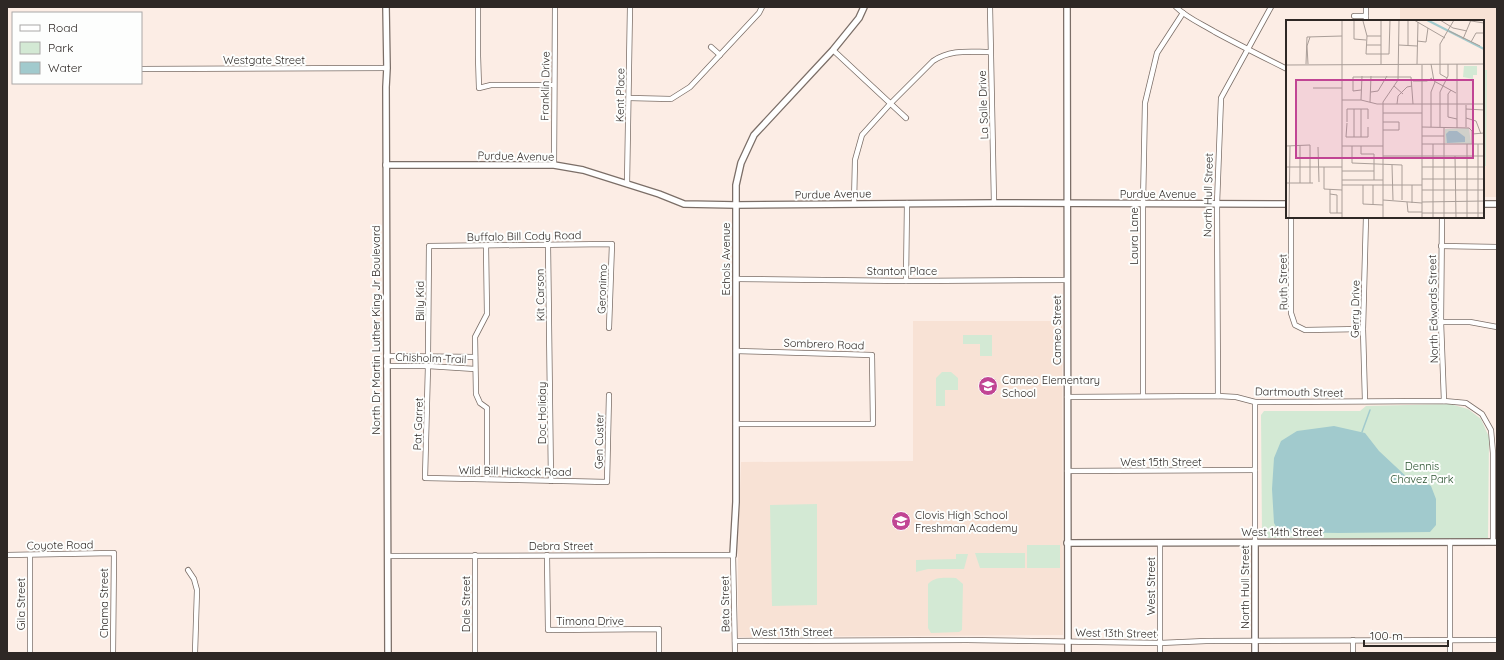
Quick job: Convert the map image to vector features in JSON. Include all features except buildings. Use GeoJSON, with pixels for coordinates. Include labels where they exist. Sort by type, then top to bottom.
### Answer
{"type":"FeatureCollection","features":[{"type":"Feature","properties":{"kind":"street","name":"North Dr Martin Luther King Jr Boulevard"},"geometry":{"type":"LineString","coordinates":[[386,7],[388,68],[386,87],[388,653]]}},
{"type":"Feature","properties":{"kind":"street"},"geometry":{"type":"LineString","coordinates":[[478,7],[479,88],[491,85],[554,85]]}},
{"type":"Feature","properties":{"kind":"street","name":"Franklin Drive"},"geometry":{"type":"LineString","coordinates":[[554,165],[555,7]]}},
{"type":"Feature","properties":{"kind":"street","name":"Kent Place"},"geometry":{"type":"LineString","coordinates":[[628,184],[630,7]]}},
{"type":"Feature","properties":{"kind":"street"},"geometry":{"type":"LineString","coordinates":[[629,98],[671,99],[690,87],[759,13],[762,7]]}},
{"type":"Feature","properties":{"kind":"street","name":"Echols Avenue"},"geometry":{"type":"LineString","coordinates":[[733,555],[736,502],[736,185],[741,163],[754,135],[833,50],[857,21],[864,7]]}},
{"type":"Feature","properties":{"kind":"street","name":"La Salle Drive"},"geometry":{"type":"LineString","coordinates":[[990,7],[994,203]]}},
{"type":"Feature","properties":{"kind":"street","name":"Cameo Street"},"geometry":{"type":"LineString","coordinates":[[1067,7],[1068,653]]}},
{"type":"Feature","properties":{"kind":"street"},"geometry":{"type":"LineString","coordinates":[[1176,7],[1183,13],[1286,68]]}},
{"type":"Feature","properties":{"kind":"street","name":"North Hull Street"},"geometry":{"type":"LineString","coordinates":[[1218,396],[1217,204],[1221,98],[1271,7]]}},
{"type":"Feature","properties":{"kind":"street"},"geometry":{"type":"LineString","coordinates":[[1354,16],[1366,19],[1366,7]]}},
{"type":"Feature","properties":{"kind":"street","name":"Laura Lane"},"geometry":{"type":"LineString","coordinates":[[1143,396],[1143,203],[1145,103],[1157,53],[1183,13]]}},
{"type":"Feature","properties":{"kind":"street"},"geometry":{"type":"LineString","coordinates":[[711,47],[720,55]]}},
{"type":"Feature","properties":{"kind":"street"},"geometry":{"type":"LineString","coordinates":[[833,50],[906,118]]}},
{"type":"Feature","properties":{"kind":"street"},"geometry":{"type":"LineString","coordinates":[[854,203],[855,160],[862,135],[890,104],[939,56],[954,52],[990,52]]}},
{"type":"Feature","properties":{"kind":"street","name":"Westgate Street"},"geometry":{"type":"LineString","coordinates":[[142,68],[388,68]]}},
{"type":"Feature","properties":{"kind":"street","name":"Purdue Avenue"},"geometry":{"type":"LineString","coordinates":[[386,165],[554,165],[583,170],[684,204],[1286,204]]}},
{"type":"Feature","properties":{"kind":"street"},"geometry":{"type":"LineString","coordinates":[[906,281],[907,203]]}},
{"type":"Feature","properties":{"kind":"street"},"geometry":{"type":"LineString","coordinates":[[1484,204],[1497,204]]}},
{"type":"Feature","properties":{"kind":"street","name":"Ruth Street"},"geometry":{"type":"LineString","coordinates":[[1291,218],[1291,313],[1295,325],[1305,330],[1363,329]]}},
{"type":"Feature","properties":{"kind":"street","name":"Gerry Drive"},"geometry":{"type":"LineString","coordinates":[[1365,401],[1363,329],[1366,218]]}},
{"type":"Feature","properties":{"kind":"street","name":"North Edwards Street"},"geometry":{"type":"LineString","coordinates":[[1442,218],[1441,322],[1444,401]]}},
{"type":"Feature","properties":{"kind":"street","name":"Buffalo Bill Cody Road"},"geometry":{"type":"LineString","coordinates":[[429,246],[612,244],[612,250]]}},
{"type":"Feature","properties":{"kind":"street","name":"Kit Carson"},"geometry":{"type":"LineString","coordinates":[[548,245],[550,346]]}},
{"type":"Feature","properties":{"kind":"street","name":"Billy Kid"},"geometry":{"type":"LineString","coordinates":[[428,355],[429,246]]}},
{"type":"Feature","properties":{"kind":"street"},"geometry":{"type":"LineString","coordinates":[[486,246],[488,314],[475,337],[475,369],[476,394],[480,404],[487,408],[487,479]]}},
{"type":"Feature","properties":{"kind":"street"},"geometry":{"type":"LineString","coordinates":[[1441,246],[1497,247]]}},
{"type":"Feature","properties":{"kind":"street","name":"Geronimo"},"geometry":{"type":"LineString","coordinates":[[609,328],[612,250]]}},
{"type":"Feature","properties":{"kind":"street","name":"Stanton Place"},"geometry":{"type":"LineString","coordinates":[[736,279],[906,281],[1067,280]]}},
{"type":"Feature","properties":{"kind":"street"},"geometry":{"type":"LineString","coordinates":[[1441,322],[1470,322],[1497,326]]}},
{"type":"Feature","properties":{"kind":"street","name":"Doc Holiday"},"geometry":{"type":"LineString","coordinates":[[550,346],[551,481]]}},
{"type":"Feature","properties":{"kind":"street","name":"Sombrero Road"},"geometry":{"type":"LineString","coordinates":[[736,351],[872,354],[873,424],[736,424]]}},
{"type":"Feature","properties":{"kind":"street","name":"Chisholm Trail"},"geometry":{"type":"LineString","coordinates":[[386,356],[428,355],[475,357]]}},
{"type":"Feature","properties":{"kind":"street","name":"Chisholm Trail"},"geometry":{"type":"LineString","coordinates":[[386,366],[428,366],[475,369]]}},
{"type":"Feature","properties":{"kind":"street","name":"Pat Garret"},"geometry":{"type":"LineString","coordinates":[[428,366],[425,478],[429,478]]}},
{"type":"Feature","properties":{"kind":"street","name":"Gen Custer"},"geometry":{"type":"LineString","coordinates":[[601,482],[607,482],[609,395]]}},
{"type":"Feature","properties":{"kind":"street","name":"Dartmouth Street"},"geometry":{"type":"LineString","coordinates":[[1067,397],[1218,396],[1236,397],[1255,402],[1444,401],[1466,403],[1482,414],[1491,430],[1495,453]]}},
{"type":"Feature","properties":{"kind":"street","name":"North Hull Street"},"geometry":{"type":"LineString","coordinates":[[1255,402],[1255,653]]}},
{"type":"Feature","properties":{"kind":"street"},"geometry":{"type":"LineString","coordinates":[[1495,453],[1495,542]]}},
{"type":"Feature","properties":{"kind":"street","name":"West 15th Street"},"geometry":{"type":"LineString","coordinates":[[1067,472],[1255,470]]}},
{"type":"Feature","properties":{"kind":"street","name":"Wild Bill Hickock Road"},"geometry":{"type":"LineString","coordinates":[[429,478],[601,482]]}},
{"type":"Feature","properties":{"kind":"street"},"geometry":{"type":"LineString","coordinates":[[1450,542],[1450,653]]}},
{"type":"Feature","properties":{"kind":"street","name":"West 14th Street"},"geometry":{"type":"LineString","coordinates":[[1068,543],[1495,542]]}},
{"type":"Feature","properties":{"kind":"street","name":"West Street"},"geometry":{"type":"LineString","coordinates":[[1160,543],[1160,653]]}},
{"type":"Feature","properties":{"kind":"street","name":"Coyote Road"},"geometry":{"type":"LineString","coordinates":[[7,555],[114,553]]}},
{"type":"Feature","properties":{"kind":"street","name":"Chama Street"},"geometry":{"type":"LineString","coordinates":[[113,653],[114,553]]}},
{"type":"Feature","properties":{"kind":"street","name":"Gila Street"},"geometry":{"type":"LineString","coordinates":[[30,554],[30,653]]}},
{"type":"Feature","properties":{"kind":"street","name":"Dale Street"},"geometry":{"type":"LineString","coordinates":[[475,555],[475,653]]}},
{"type":"Feature","properties":{"kind":"street","name":"Timona Drive"},"geometry":{"type":"LineString","coordinates":[[548,555],[548,630],[659,629],[659,653]]}},
{"type":"Feature","properties":{"kind":"street","name":"Debra Street"},"geometry":{"type":"LineString","coordinates":[[388,556],[733,555]]}},
{"type":"Feature","properties":{"kind":"street","name":"Beta Street"},"geometry":{"type":"LineString","coordinates":[[733,555],[735,653]]}},
{"type":"Feature","properties":{"kind":"street"},"geometry":{"type":"LineString","coordinates":[[188,570],[194,579],[197,590],[195,653]]}},
{"type":"Feature","properties":{"kind":"street","name":"West 13th Street"},"geometry":{"type":"LineString","coordinates":[[735,641],[1068,641],[1078,643],[1160,643],[1255,640],[1497,640]]}},
{"type":"Feature","properties":{"kind":"street"},"geometry":{"type":"LineString","coordinates":[[1353,640],[1353,653]]}},
{"type":"Feature","properties":{"kind":"shaded area"},"geometry":{"type":"Polygon","coordinates":[[[1400,7],[1497,7],[1497,197],[1484,197],[1484,20],[1400,20],[1400,7]]]}},
{"type":"Feature","properties":{"kind":"shaded area","name":"Clovis High School Freshman Academy"},"geometry":{"type":"Polygon","coordinates":[[[913,321],[1062,321],[1063,635],[738,637],[738,546],[741,462],[913,461],[913,321]]]}},
{"type":"Feature","properties":{"kind":"green space"},"geometry":{"type":"Polygon","coordinates":[[[1484,70],[1487,70],[1486,166],[1484,166],[1484,70]]]}},
{"type":"Feature","properties":{"kind":"green space"},"geometry":{"type":"Polygon","coordinates":[[[963,335],[992,335],[992,356],[980,356],[980,344],[963,344],[963,335]]]}},
{"type":"Feature","properties":{"kind":"green space"},"geometry":{"type":"Polygon","coordinates":[[[942,372],[951,372],[958,378],[958,390],[945,390],[945,406],[936,406],[936,378],[942,372]]]}},
{"type":"Feature","properties":{"kind":"green space","name":"Dennis Chavez Park"},"geometry":{"type":"Polygon","coordinates":[[[1450,404],[1468,409],[1481,419],[1489,437],[1488,539],[1265,538],[1262,535],[1261,415],[1264,411],[1360,411],[1366,406],[1450,404]]]}},
{"type":"Feature","properties":{"kind":"green space"},"geometry":{"type":"Polygon","coordinates":[[[817,504],[817,605],[772,606],[770,505],[817,504]]]}},
{"type":"Feature","properties":{"kind":"green space"},"geometry":{"type":"Polygon","coordinates":[[[1027,545],[1060,545],[1060,568],[1027,568],[1027,545]]]}},
{"type":"Feature","properties":{"kind":"green space"},"geometry":{"type":"Polygon","coordinates":[[[975,553],[1025,553],[1025,568],[980,568],[975,553]]]}},
{"type":"Feature","properties":{"kind":"green space"},"geometry":{"type":"Polygon","coordinates":[[[956,554],[968,554],[964,569],[928,569],[916,572],[916,560],[956,559],[956,554]]]}},
{"type":"Feature","properties":{"kind":"green space"},"geometry":{"type":"Polygon","coordinates":[[[956,578],[963,584],[962,630],[959,632],[931,633],[928,628],[928,584],[931,581],[938,579],[956,578]]]}},
{"type":"Feature","properties":{"kind":"water"},"geometry":{"type":"Polygon","coordinates":[[[1334,426],[1365,433],[1379,451],[1410,480],[1421,480],[1431,486],[1436,499],[1436,525],[1430,532],[1279,532],[1274,523],[1272,489],[1274,458],[1281,441],[1297,431],[1334,426]]]}},
{"type":"Feature","properties":{"kind":"waterway"},"geometry":{"type":"LineString","coordinates":[[1362,432],[1370,410]]}},
{"type":"Feature","properties":{"kind":"place","name":"Cameo Elementary School"},"geometry":{"type":"Point","coordinates":[988,386]}},
{"type":"Feature","properties":{"kind":"place","name":"Clovis High School Freshman Academy"},"geometry":{"type":"Point","coordinates":[901,521]}}]}
